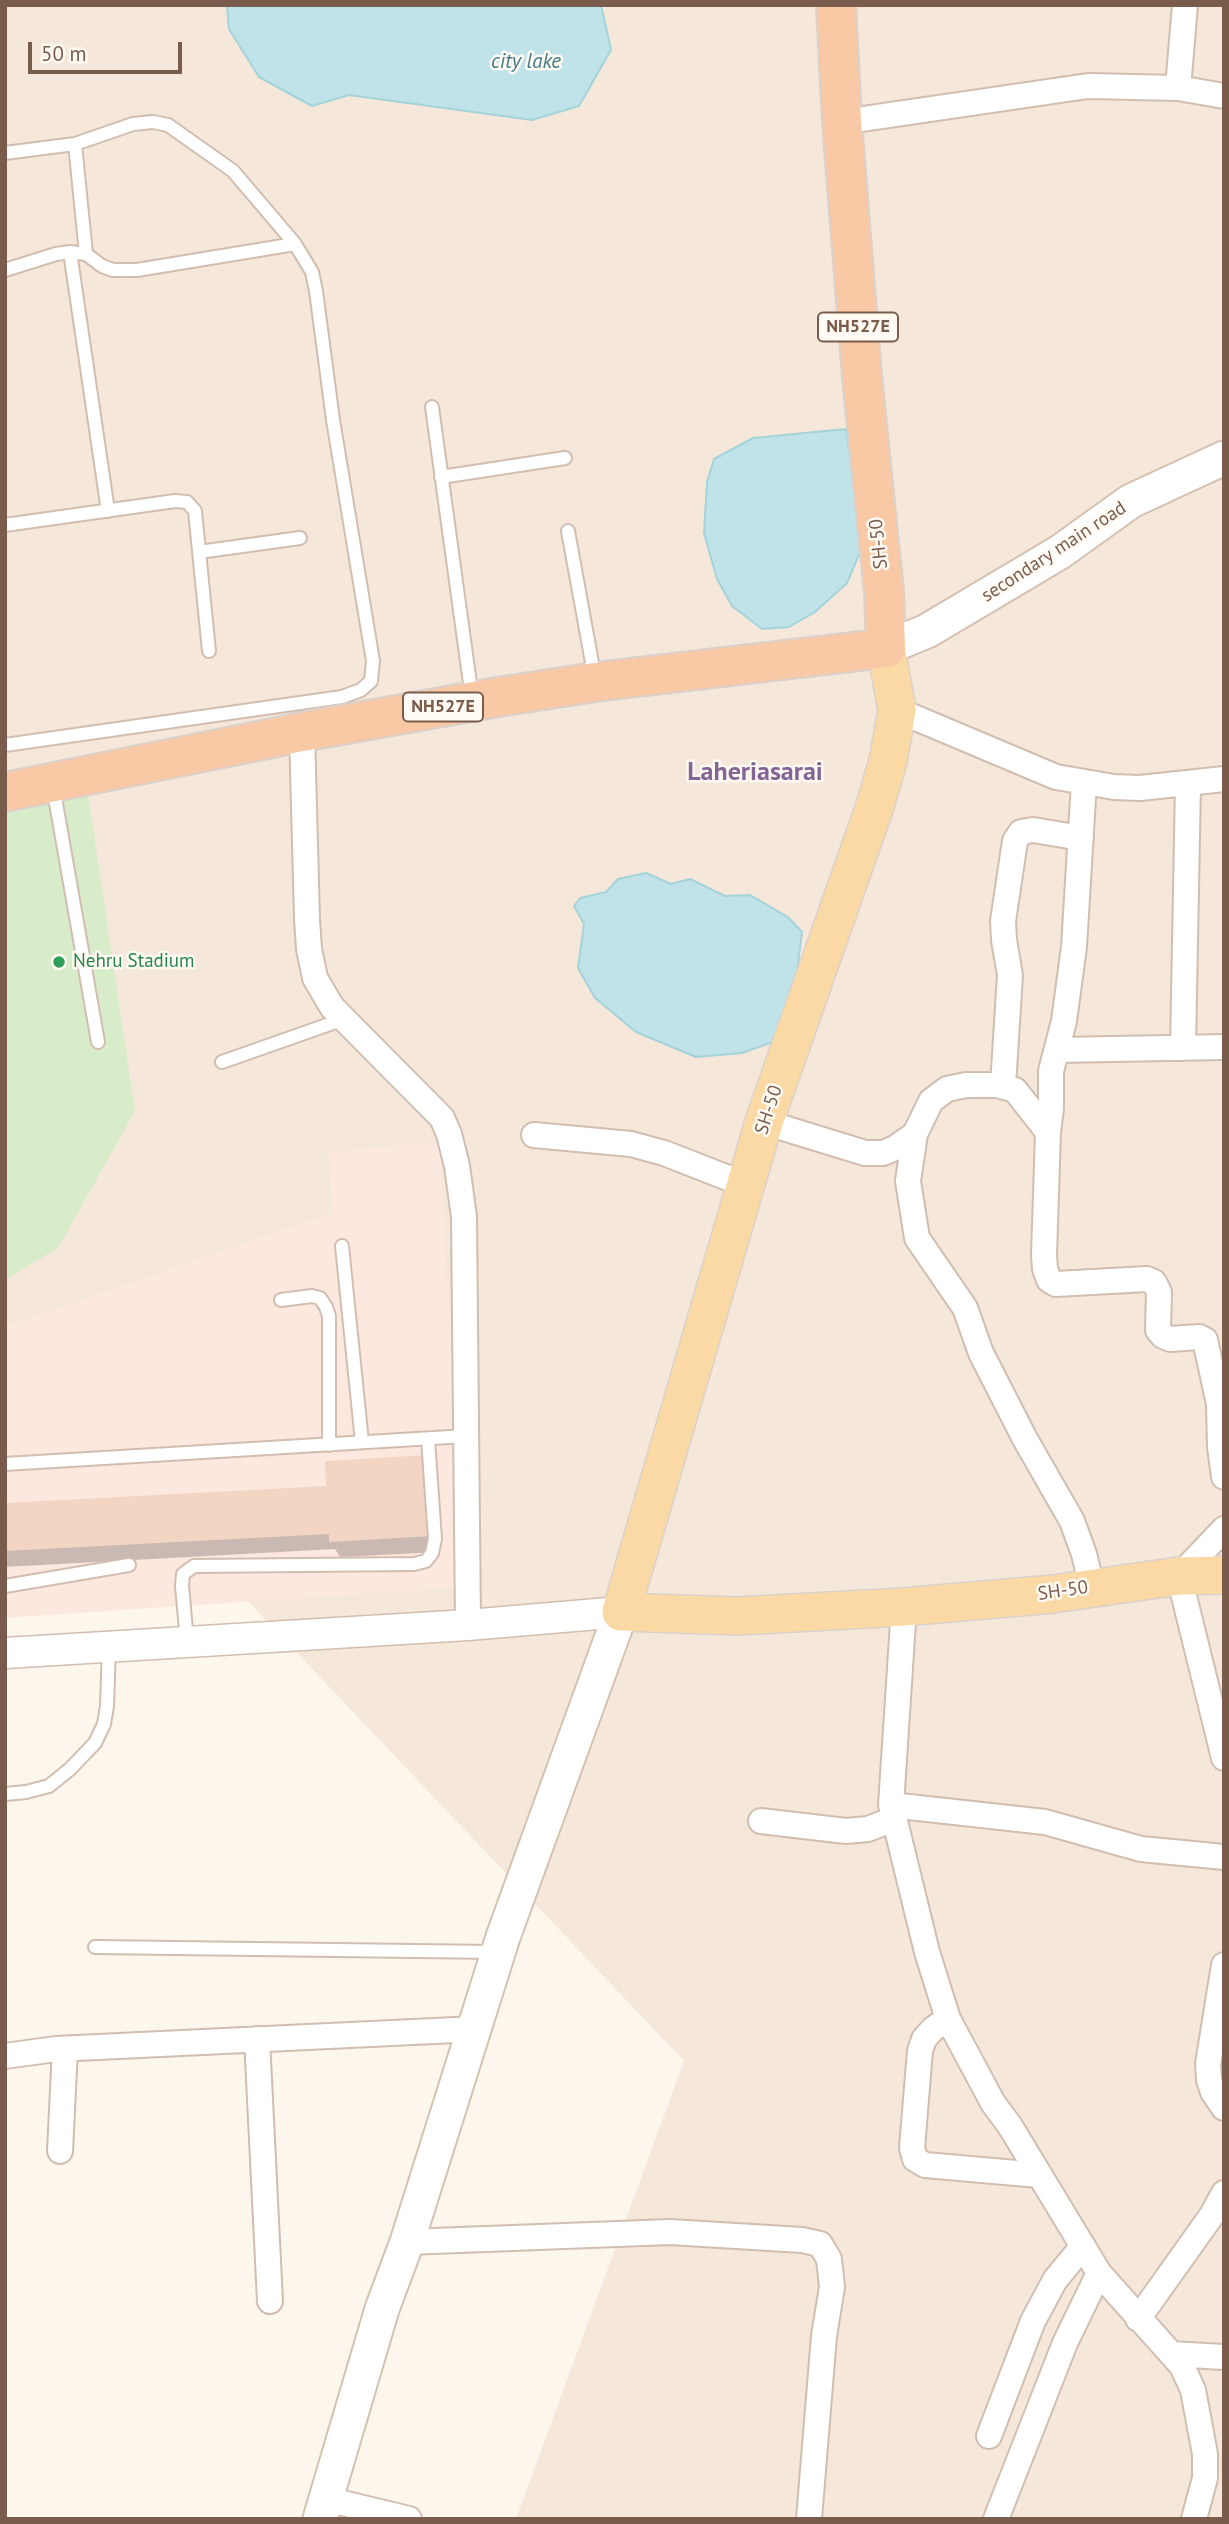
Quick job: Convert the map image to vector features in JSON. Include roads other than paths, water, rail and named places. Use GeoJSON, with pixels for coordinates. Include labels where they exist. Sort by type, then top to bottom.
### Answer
{"type":"FeatureCollection","features":[{"type":"Feature","properties":{"kind":"highway","name":"SH-50"},"geometry":{"type":"LineString","coordinates":[[836,5],[842,122],[862,376],[884,592],[886,648]]}},
{"type":"Feature","properties":{"kind":"highway","name":"NH527E"},"geometry":{"type":"LineString","coordinates":[[5,792],[302,732],[473,701],[595,682],[886,648]]}},
{"type":"Feature","properties":{"kind":"main road","name":"secondary main road"},"geometry":{"type":"LineString","coordinates":[[886,648],[927,631],[1049,559],[1130,501],[1224,458]]}},
{"type":"Feature","properties":{"kind":"main road","name":"SH-50"},"geometry":{"type":"LineString","coordinates":[[886,648],[897,710],[888,761],[875,806],[764,1122],[621,1612],[738,1616],[904,1607],[1053,1594],[1179,1576],[1224,1575]]}},
{"type":"Feature","properties":{"kind":"main road"},"geometry":{"type":"LineString","coordinates":[[323,2509],[382,2309],[407,2242],[499,1952],[621,1612]]}},
{"type":"Feature","properties":{"kind":"street"},"geometry":{"type":"LineString","coordinates":[[1178,88],[1185,5]]}},
{"type":"Feature","properties":{"kind":"street"},"geometry":{"type":"LineString","coordinates":[[842,122],[1088,86],[1178,88],[1224,96]]}},
{"type":"Feature","properties":{"kind":"street"},"geometry":{"type":"LineString","coordinates":[[897,710],[1056,777],[1140,788],[1224,779]]}},
{"type":"Feature","properties":{"kind":"street"},"geometry":{"type":"LineString","coordinates":[[302,732],[309,948],[315,978],[332,1007],[442,1118],[457,1167],[464,1217],[468,1625]]}},
{"type":"Feature","properties":{"kind":"street"},"geometry":{"type":"LineString","coordinates":[[1084,782],[1074,947],[1064,1021],[1051,1071],[1044,1255],[1049,1280],[1056,1284],[1147,1279],[1154,1282],[1159,1292],[1158,1329],[1163,1336],[1170,1339],[1199,1337],[1205,1340],[1219,1404],[1224,1477]]}},
{"type":"Feature","properties":{"kind":"street"},"geometry":{"type":"LineString","coordinates":[[1184,1048],[1188,783]]}},
{"type":"Feature","properties":{"kind":"street"},"geometry":{"type":"LineString","coordinates":[[1003,1086],[1010,975],[1003,921],[1015,841],[1021,832],[1034,830],[1081,838]]}},
{"type":"Feature","properties":{"kind":"street"},"geometry":{"type":"LineString","coordinates":[[1056,1049],[1224,1047]]}},
{"type":"Feature","properties":{"kind":"street"},"geometry":{"type":"LineString","coordinates":[[1048,1132],[1015,1090],[1003,1086],[947,1089],[931,1101],[915,1134],[908,1181],[917,1238],[965,1308],[981,1353],[1025,1439],[1072,1521],[1092,1587]]}},
{"type":"Feature","properties":{"kind":"street"},"geometry":{"type":"LineString","coordinates":[[764,1122],[865,1153],[883,1153],[915,1134]]}},
{"type":"Feature","properties":{"kind":"street"},"geometry":{"type":"LineString","coordinates":[[534,1135],[631,1144],[664,1153],[746,1185]]}},
{"type":"Feature","properties":{"kind":"street"},"geometry":{"type":"LineString","coordinates":[[1224,1529],[1179,1576],[1224,1758]]}},
{"type":"Feature","properties":{"kind":"street"},"geometry":{"type":"LineString","coordinates":[[904,1607],[892,1812],[927,1952],[948,2019],[993,2103],[1099,2273],[1182,2366],[1212,2427],[1205,2478],[1194,2519]]}},
{"type":"Feature","properties":{"kind":"street"},"geometry":{"type":"LineString","coordinates":[[5,1653],[468,1625],[621,1612]]}},
{"type":"Feature","properties":{"kind":"street"},"geometry":{"type":"LineString","coordinates":[[761,1821],[846,1831],[868,1829],[892,1812],[1045,1822],[1141,1849],[1224,1857]]}},
{"type":"Feature","properties":{"kind":"street"},"geometry":{"type":"LineString","coordinates":[[1224,1965],[1209,2080],[1213,2092],[1224,2108]]}},
{"type":"Feature","properties":{"kind":"street"},"geometry":{"type":"LineString","coordinates":[[948,2019],[933,2029],[924,2039],[919,2051],[912,2148],[915,2159],[925,2165],[1039,2175]]}},
{"type":"Feature","properties":{"kind":"street"},"geometry":{"type":"LineString","coordinates":[[5,2056],[65,2049],[476,2029]]}},
{"type":"Feature","properties":{"kind":"street"},"geometry":{"type":"LineString","coordinates":[[257,2039],[270,2301]]}},
{"type":"Feature","properties":{"kind":"street"},"geometry":{"type":"LineString","coordinates":[[60,2151],[65,2049]]}},
{"type":"Feature","properties":{"kind":"street"},"geometry":{"type":"LineString","coordinates":[[1138,2319],[1212,2216],[1224,2193]]}},
{"type":"Feature","properties":{"kind":"street"},"geometry":{"type":"LineString","coordinates":[[407,2242],[670,2232],[802,2240],[820,2244],[829,2259],[832,2287],[824,2336],[808,2519]]}},
{"type":"Feature","properties":{"kind":"street"},"geometry":{"type":"LineString","coordinates":[[989,2436],[1033,2321],[1055,2280],[1083,2246]]}},
{"type":"Feature","properties":{"kind":"street"},"geometry":{"type":"LineString","coordinates":[[996,2519],[1065,2343],[1099,2273]]}},
{"type":"Feature","properties":{"kind":"street"},"geometry":{"type":"LineString","coordinates":[[1171,2354],[1224,2357]]}},
{"type":"Feature","properties":{"kind":"street"},"geometry":{"type":"LineString","coordinates":[[323,2509],[409,2519]]}},
{"type":"Feature","properties":{"kind":"lane"},"geometry":{"type":"LineString","coordinates":[[5,153],[75,144],[133,124],[153,122],[168,125],[233,171],[295,244],[312,272],[316,291],[333,420],[373,661],[371,681],[361,690],[342,697],[5,745]]}},
{"type":"Feature","properties":{"kind":"lane"},"geometry":{"type":"LineString","coordinates":[[75,144],[86,254]]}},
{"type":"Feature","properties":{"kind":"lane"},"geometry":{"type":"LineString","coordinates":[[5,270],[70,252],[86,254],[102,266],[113,270],[137,270],[295,244]]}},
{"type":"Feature","properties":{"kind":"lane"},"geometry":{"type":"LineString","coordinates":[[70,252],[108,511]]}},
{"type":"Feature","properties":{"kind":"lane"},"geometry":{"type":"LineString","coordinates":[[432,407],[473,701]]}},
{"type":"Feature","properties":{"kind":"lane"},"geometry":{"type":"LineString","coordinates":[[441,477],[565,458]]}},
{"type":"Feature","properties":{"kind":"lane"},"geometry":{"type":"LineString","coordinates":[[5,525],[175,501],[187,502],[195,511],[209,651]]}},
{"type":"Feature","properties":{"kind":"lane"},"geometry":{"type":"LineString","coordinates":[[568,531],[595,682]]}},
{"type":"Feature","properties":{"kind":"lane"},"geometry":{"type":"LineString","coordinates":[[199,552],[300,538]]}},
{"type":"Feature","properties":{"kind":"lane"},"geometry":{"type":"LineString","coordinates":[[52,782],[98,1042]]}},
{"type":"Feature","properties":{"kind":"lane"},"geometry":{"type":"LineString","coordinates":[[222,1062],[344,1019]]}},
{"type":"Feature","properties":{"kind":"lane"},"geometry":{"type":"LineString","coordinates":[[342,1246],[362,1442]]}},
{"type":"Feature","properties":{"kind":"lane"},"geometry":{"type":"LineString","coordinates":[[281,1300],[312,1296],[320,1298],[326,1307],[329,1317],[329,1445]]}},
{"type":"Feature","properties":{"kind":"lane"},"geometry":{"type":"LineString","coordinates":[[5,1464],[466,1436]]}},
{"type":"Feature","properties":{"kind":"lane"},"geometry":{"type":"LineString","coordinates":[[187,1641],[183,1574],[194,1566],[414,1564],[426,1561],[432,1553],[435,1539],[428,1438]]}},
{"type":"Feature","properties":{"kind":"lane"},"geometry":{"type":"LineString","coordinates":[[5,1586],[129,1565]]}},
{"type":"Feature","properties":{"kind":"lane"},"geometry":{"type":"LineString","coordinates":[[5,1794],[49,1786],[95,1743],[104,1724],[107,1706],[109,1646]]}},
{"type":"Feature","properties":{"kind":"lane"},"geometry":{"type":"LineString","coordinates":[[95,1947],[499,1952]]}},
{"type":"Feature","properties":{"kind":"water","name":"city lake"},"geometry":{"type":"Polygon","coordinates":[[[227,5],[601,5],[611,50],[579,106],[532,120],[349,95],[312,106],[259,77],[229,29],[227,5]]]}},
{"type":"Feature","properties":{"kind":"water"},"geometry":{"type":"Polygon","coordinates":[[[846,429],[863,545],[847,583],[815,612],[789,627],[762,629],[732,606],[717,579],[704,533],[707,482],[714,459],[753,438],[846,429]]]}},
{"type":"Feature","properties":{"kind":"water"},"geometry":{"type":"Polygon","coordinates":[[[646,873],[671,884],[690,879],[725,896],[750,895],[788,917],[802,932],[796,980],[781,1039],[742,1053],[696,1057],[636,1032],[595,998],[578,968],[584,924],[574,906],[580,898],[606,892],[618,879],[646,873]]]}},
{"type":"Feature","properties":{"kind":"place","name":"Nehru Stadium"},"geometry":{"type":"Point","coordinates":[59,962]}},
{"type":"Feature","properties":{"kind":"district","name":"Laheriasarai"},"geometry":{"type":"Point","coordinates":[755,773]}}]}
